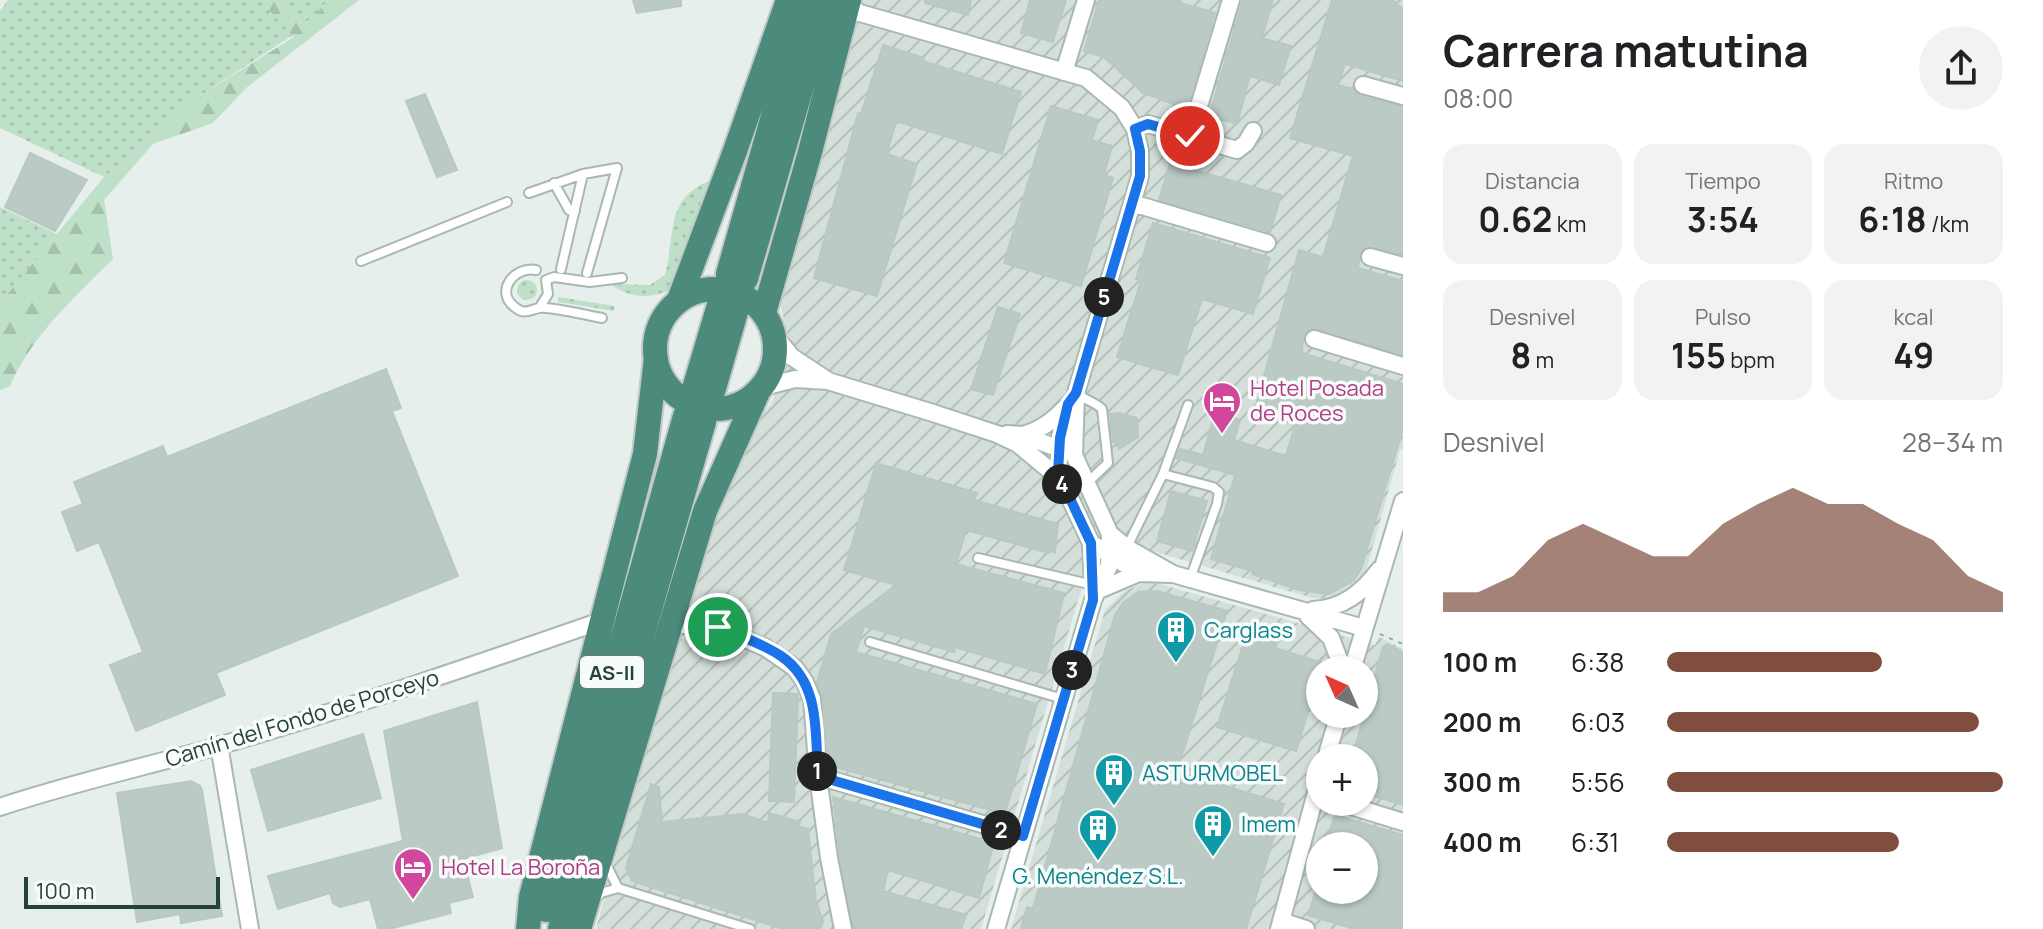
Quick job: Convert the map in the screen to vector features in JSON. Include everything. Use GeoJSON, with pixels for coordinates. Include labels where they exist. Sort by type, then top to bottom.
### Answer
{"type":"FeatureCollection","features":[{"type":"Feature","properties":{"kind":"highway"},"geometry":{"type":"LineString","coordinates":[[679,300],[788,0]]}},
{"type":"Feature","properties":{"kind":"highway"},"geometry":{"type":"LineString","coordinates":[[806,0],[737,276],[841,2]]}},
{"type":"Feature","properties":{"kind":"highway"},"geometry":{"type":"LineString","coordinates":[[764,313],[841,2]]}},
{"type":"Feature","properties":{"kind":"highway"},"geometry":{"type":"LineString","coordinates":[[582,919],[705,511],[776,355],[775,336],[764,313],[746,297],[728,290],[707,289],[679,300],[667,312],[659,325],[654,346],[656,358],[663,378],[686,403],[697,407],[725,408],[740,404],[760,390]]}},
{"type":"Feature","properties":{"kind":"highway"},"geometry":{"type":"LineString","coordinates":[[703,390],[728,308]]}},
{"type":"Feature","properties":{"kind":"highway"},"geometry":{"type":"LineString","coordinates":[[528,929],[531,897],[645,454],[656,358]]}},
{"type":"Feature","properties":{"kind":"highway","name":"AS-II"},"geometry":{"type":"LineString","coordinates":[[543,929],[548,897],[695,419],[560,929]]}},
{"type":"Feature","properties":{"kind":"street"},"geometry":{"type":"LineString","coordinates":[[1064,72],[1086,0]]}},
{"type":"Feature","properties":{"kind":"street"},"geometry":{"type":"LineString","coordinates":[[1190,136],[1231,0]]}},
{"type":"Feature","properties":{"kind":"street"},"geometry":{"type":"LineString","coordinates":[[841,2],[860,13],[1086,78],[1122,108],[1135,129],[1140,151],[1140,176],[1072,398],[1069,447],[1110,534],[1127,548],[1173,574],[1364,628]]}},
{"type":"Feature","properties":{"kind":"street"},"geometry":{"type":"LineString","coordinates":[[1363,85],[1403,96]]}},
{"type":"Feature","properties":{"kind":"street"},"geometry":{"type":"LineString","coordinates":[[1135,129],[1148,124],[1237,150],[1253,131]]}},
{"type":"Feature","properties":{"kind":"street"},"geometry":{"type":"LineString","coordinates":[[1132,203],[1267,243]]}},
{"type":"Feature","properties":{"kind":"street"},"geometry":{"type":"LineString","coordinates":[[1370,257],[1403,266]]}},
{"type":"Feature","properties":{"kind":"street"},"geometry":{"type":"LineString","coordinates":[[775,336],[792,357],[828,381]]}},
{"type":"Feature","properties":{"kind":"street"},"geometry":{"type":"LineString","coordinates":[[1314,339],[1403,366]]}},
{"type":"Feature","properties":{"kind":"street"},"geometry":{"type":"LineString","coordinates":[[760,390],[795,379],[828,381],[997,434],[1069,447]]}},
{"type":"Feature","properties":{"kind":"street"},"geometry":{"type":"LineString","coordinates":[[1020,440],[1055,420],[1072,398]]}},
{"type":"Feature","properties":{"kind":"street"},"geometry":{"type":"LineString","coordinates":[[1020,440],[1060,479]]}},
{"type":"Feature","properties":{"kind":"street"},"geometry":{"type":"LineString","coordinates":[[1069,447],[1057,461],[1060,479],[1091,543],[1095,592]]}},
{"type":"Feature","properties":{"kind":"street"},"geometry":{"type":"LineString","coordinates":[[1356,656],[1403,501]]}},
{"type":"Feature","properties":{"kind":"street"},"geometry":{"type":"LineString","coordinates":[[996,929],[1095,592],[1109,566],[1110,534]]}},
{"type":"Feature","properties":{"kind":"street"},"geometry":{"type":"LineString","coordinates":[[1091,543],[1139,573]]}},
{"type":"Feature","properties":{"kind":"street"},"geometry":{"type":"LineString","coordinates":[[1109,556],[1121,553],[1156,564]]}},
{"type":"Feature","properties":{"kind":"street"},"geometry":{"type":"LineString","coordinates":[[1300,610],[1330,609],[1344,604],[1370,583],[1385,561]]}},
{"type":"Feature","properties":{"kind":"street"},"geometry":{"type":"LineString","coordinates":[[1095,592],[1139,573],[1173,574]]}},
{"type":"Feature","properties":{"kind":"street"},"geometry":{"type":"LineString","coordinates":[[1300,610],[1331,638],[1338,656]]}},
{"type":"Feature","properties":{"kind":"street","name":"Camín del Fondo de Porceyo"},"geometry":{"type":"LineString","coordinates":[[0,807],[219,745],[601,621]]}},
{"type":"Feature","properties":{"kind":"street"},"geometry":{"type":"LineString","coordinates":[[671,621],[701,630],[718,627],[766,648],[795,668],[812,699],[829,858],[843,929]]}},
{"type":"Feature","properties":{"kind":"street"},"geometry":{"type":"LineString","coordinates":[[219,745],[250,929]]}},
{"type":"Feature","properties":{"kind":"street"},"geometry":{"type":"LineString","coordinates":[[818,776],[1023,836]]}},
{"type":"Feature","properties":{"kind":"street"},"geometry":{"type":"LineString","coordinates":[[1378,814],[1403,822]]}},
{"type":"Feature","properties":{"kind":"street"},"geometry":{"type":"LineString","coordinates":[[1306,929],[1280,925],[1312,816]]}},
{"type":"Feature","properties":{"kind":"lane"},"geometry":{"type":"LineString","coordinates":[[529,193],[583,174],[617,168],[587,273]]}},
{"type":"Feature","properties":{"kind":"lane"},"geometry":{"type":"LineString","coordinates":[[561,269],[583,174]]}},
{"type":"Feature","properties":{"kind":"lane"},"geometry":{"type":"LineString","coordinates":[[554,183],[569,210],[575,211]]}},
{"type":"Feature","properties":{"kind":"lane"},"geometry":{"type":"LineString","coordinates":[[361,261],[507,202]]}},
{"type":"Feature","properties":{"kind":"lane"},"geometry":{"type":"LineString","coordinates":[[536,270],[516,273],[506,289],[509,302],[525,315],[540,307],[548,294],[546,280],[554,277],[590,282],[622,278]]}},
{"type":"Feature","properties":{"kind":"lane"},"geometry":{"type":"LineString","coordinates":[[540,307],[602,318]]}},
{"type":"Feature","properties":{"kind":"lane"},"geometry":{"type":"LineString","coordinates":[[1072,398],[1097,404],[1102,409],[1108,463],[1087,483]]}},
{"type":"Feature","properties":{"kind":"lane"},"geometry":{"type":"LineString","coordinates":[[1127,548],[1163,474],[1188,405]]}},
{"type":"Feature","properties":{"kind":"lane"},"geometry":{"type":"LineString","coordinates":[[1163,474],[1213,487],[1219,492],[1190,579]]}},
{"type":"Feature","properties":{"kind":"lane"},"geometry":{"type":"LineString","coordinates":[[978,558],[1095,592]]}},
{"type":"Feature","properties":{"kind":"lane"},"geometry":{"type":"LineString","coordinates":[[870,642],[1064,699]]}},
{"type":"Feature","properties":{"kind":"lane"},"geometry":{"type":"LineString","coordinates":[[602,854],[618,888]]}},
{"type":"Feature","properties":{"kind":"lane"},"geometry":{"type":"LineString","coordinates":[[582,919],[601,893],[618,888],[716,925],[750,929]]}},
{"type":"Feature","properties":{"kind":"path"},"geometry":{"type":"LineString","coordinates":[[1364,628],[1403,644]]}},
{"type":"Feature","properties":{"kind":"shaded area"},"geometry":{"type":"Polygon","coordinates":[[[854,0],[1403,0],[1403,449],[1400,450],[1364,578],[1331,599],[1312,598],[1152,551],[1084,580],[981,929],[847,929],[830,841],[816,693],[791,653],[688,601],[715,514],[749,435],[773,400],[792,341],[779,300],[854,0]]]}},
{"type":"Feature","properties":{"kind":"shaded area"},"geometry":{"type":"Polygon","coordinates":[[[1149,581],[1375,645],[1379,637],[1403,649],[1403,929],[1011,929],[1105,610],[1124,591],[1149,581]]]}},
{"type":"Feature","properties":{"kind":"shaded area"},"geometry":{"type":"Polygon","coordinates":[[[676,639],[731,641],[789,668],[804,694],[821,871],[836,929],[596,929],[676,639]]]}},
{"type":"Feature","properties":{"kind":"green space"},"geometry":{"type":"Polygon","coordinates":[[[8,0],[260,0],[293,35],[198,97],[104,177],[0,128],[0,11],[8,0]]]}},
{"type":"Feature","properties":{"kind":"green space"},"geometry":{"type":"Polygon","coordinates":[[[260,0],[282,0],[304,25],[329,0],[359,0],[246,88],[213,123],[153,144],[104,200],[113,259],[55,318],[30,350],[10,386],[0,390],[0,303],[104,177],[198,97],[294,37],[260,0]]]}},
{"type":"Feature","properties":{"kind":"green space"},"geometry":{"type":"Polygon","coordinates":[[[282,0],[329,0],[304,25],[282,0]]]}},
{"type":"Feature","properties":{"kind":"green space"},"geometry":{"type":"Polygon","coordinates":[[[717,178],[673,289],[641,296],[625,293],[610,284],[650,285],[665,275],[672,230],[680,205],[700,186],[717,178]]]}},
{"type":"Feature","properties":{"kind":"green space"},"geometry":{"type":"Polygon","coordinates":[[[0,207],[57,234],[0,303],[0,207]]]}},
{"type":"Feature","properties":{"kind":"green space"},"geometry":{"type":"Polygon","coordinates":[[[523,280],[531,280],[537,290],[531,300],[523,300],[517,294],[517,286],[523,280]]]}},
{"type":"Feature","properties":{"kind":"green space"},"geometry":{"type":"Polygon","coordinates":[[[558,297],[615,306],[614,311],[558,302],[558,297]]]}},
{"type":"Feature","properties":{"kind":"building"},"geometry":{"type":"Polygon","coordinates":[[[633,0],[681,0],[681,6],[637,13],[633,0]]]}},
{"type":"Feature","properties":{"kind":"building"},"geometry":{"type":"Polygon","coordinates":[[[925,0],[971,0],[968,15],[925,3],[925,0]]]}},
{"type":"Feature","properties":{"kind":"building"},"geometry":{"type":"Polygon","coordinates":[[[1030,0],[1066,0],[1053,42],[1021,33],[1030,0]]]}},
{"type":"Feature","properties":{"kind":"building"},"geometry":{"type":"Polygon","coordinates":[[[1099,0],[1181,0],[1180,3],[1215,13],[1187,109],[1143,93],[1104,57],[1084,51],[1099,0]]]}},
{"type":"Feature","properties":{"kind":"building"},"geometry":{"type":"Polygon","coordinates":[[[1243,0],[1273,0],[1262,38],[1291,46],[1279,85],[1250,76],[1237,124],[1209,116],[1243,0]]]}},
{"type":"Feature","properties":{"kind":"building"},"geometry":{"type":"Polygon","coordinates":[[[1332,0],[1392,0],[1403,9],[1403,81],[1345,64],[1338,85],[1353,89],[1360,96],[1403,107],[1403,255],[1366,247],[1360,253],[1358,268],[1403,281],[1403,354],[1309,328],[1303,337],[1302,353],[1403,384],[1403,429],[1361,569],[1353,581],[1329,594],[1299,590],[1252,574],[1253,571],[1211,559],[1235,475],[1176,458],[1180,449],[1203,455],[1215,413],[1240,420],[1234,440],[1286,456],[1295,425],[1254,412],[1299,250],[1323,257],[1353,156],[1290,138],[1332,0]]]}},
{"type":"Feature","properties":{"kind":"building"},"geometry":{"type":"Polygon","coordinates":[[[883,45],[1021,92],[1002,154],[896,121],[887,154],[917,164],[877,296],[814,278],[858,113],[861,114],[883,45]]]}},
{"type":"Feature","properties":{"kind":"building"},"geometry":{"type":"Polygon","coordinates":[[[425,94],[457,170],[437,177],[406,101],[425,94]]]}},
{"type":"Feature","properties":{"kind":"building"},"geometry":{"type":"Polygon","coordinates":[[[1051,106],[1098,120],[1092,140],[1112,146],[1104,175],[1113,178],[1081,286],[1004,263],[1051,106]]]}},
{"type":"Feature","properties":{"kind":"building"},"geometry":{"type":"Polygon","coordinates":[[[30,153],[87,180],[55,231],[5,207],[30,153]]]}},
{"type":"Feature","properties":{"kind":"building"},"geometry":{"type":"Polygon","coordinates":[[[1170,163],[1281,195],[1270,232],[1159,200],[1170,163]]]}},
{"type":"Feature","properties":{"kind":"building"},"geometry":{"type":"Polygon","coordinates":[[[1153,223],[1270,258],[1253,314],[1202,299],[1178,375],[1117,357],[1141,281],[1136,279],[1153,223]]]}},
{"type":"Feature","properties":{"kind":"building"},"geometry":{"type":"Polygon","coordinates":[[[998,307],[1020,314],[993,395],[971,389],[998,307]]]}},
{"type":"Feature","properties":{"kind":"building"},"geometry":{"type":"Polygon","coordinates":[[[386,369],[401,408],[392,411],[458,576],[216,673],[225,695],[136,731],[110,665],[143,652],[99,542],[77,551],[62,512],[83,504],[74,482],[163,446],[167,457],[386,369]]]}},
{"type":"Feature","properties":{"kind":"building"},"geometry":{"type":"Polygon","coordinates":[[[1110,414],[1137,418],[1138,437],[1119,449],[1113,442],[1110,414]]]}},
{"type":"Feature","properties":{"kind":"building"},"geometry":{"type":"Polygon","coordinates":[[[876,463],[977,493],[974,500],[1058,524],[1055,552],[1049,553],[966,530],[956,564],[1064,593],[1045,674],[955,647],[954,652],[864,626],[856,652],[1037,704],[1005,814],[828,765],[823,698],[817,682],[831,634],[896,585],[844,570],[876,463]]]}},
{"type":"Feature","properties":{"kind":"building"},"geometry":{"type":"Polygon","coordinates":[[[1171,491],[1207,501],[1192,551],[1157,541],[1171,491]]]}},
{"type":"Feature","properties":{"kind":"building"},"geometry":{"type":"Polygon","coordinates":[[[1157,591],[1227,611],[1177,771],[1284,804],[1246,929],[1021,929],[1027,907],[1033,909],[1115,615],[1123,603],[1138,592],[1157,591]]]}},
{"type":"Feature","properties":{"kind":"building"},"geometry":{"type":"Polygon","coordinates":[[[1248,629],[1278,638],[1275,648],[1306,658],[1306,718],[1296,751],[1217,727],[1248,629]]]}},
{"type":"Feature","properties":{"kind":"building"},"geometry":{"type":"Polygon","coordinates":[[[1387,644],[1403,652],[1403,805],[1378,797],[1378,744],[1356,744],[1360,728],[1378,728],[1378,665],[1383,647],[1387,644]]]}},
{"type":"Feature","properties":{"kind":"building"},"geometry":{"type":"Polygon","coordinates":[[[773,693],[798,694],[794,802],[769,801],[773,693]]]}},
{"type":"Feature","properties":{"kind":"building"},"geometry":{"type":"Polygon","coordinates":[[[477,702],[502,848],[463,859],[473,897],[449,903],[451,913],[389,929],[378,929],[370,899],[340,907],[333,903],[330,893],[278,909],[268,876],[403,841],[384,731],[477,702]]]}},
{"type":"Feature","properties":{"kind":"building"},"geometry":{"type":"Polygon","coordinates":[[[363,734],[381,798],[268,831],[251,770],[363,734]]]}},
{"type":"Feature","properties":{"kind":"building"},"geometry":{"type":"Polygon","coordinates":[[[191,781],[202,790],[222,916],[181,923],[180,914],[137,922],[117,793],[191,781]]]}},
{"type":"Feature","properties":{"kind":"building"},"geometry":{"type":"Polygon","coordinates":[[[651,784],[659,787],[662,822],[743,814],[768,823],[769,813],[800,822],[798,826],[808,829],[816,901],[823,922],[820,929],[783,929],[632,881],[626,868],[651,784]]]}},
{"type":"Feature","properties":{"kind":"building"},"geometry":{"type":"Polygon","coordinates":[[[833,797],[994,843],[979,898],[888,870],[883,891],[966,915],[961,929],[854,929],[833,797]]]}},
{"type":"Feature","properties":{"kind":"building"},"geometry":{"type":"Polygon","coordinates":[[[1335,816],[1338,816],[1403,835],[1403,929],[1355,929],[1308,915],[1312,904],[1378,904],[1378,832],[1330,832],[1335,816]]]}},
{"type":"Feature","properties":{"kind":"tunnel"},"geometry":{"type":"LineString","coordinates":[[719,305],[728,274]]}},
{"type":"Feature","properties":{"kind":"tunnel"},"geometry":{"type":"LineString","coordinates":[[736,312],[746,279]]}},
{"type":"Feature","properties":{"kind":"place","name":"Hotel Posada de Roces"},"geometry":{"type":"Point","coordinates":[1222,435]}},
{"type":"Feature","properties":{"kind":"place","name":"Carglass"},"geometry":{"type":"Point","coordinates":[1176,664]}},
{"type":"Feature","properties":{"kind":"place","name":"ASTURMOBEL"},"geometry":{"type":"Point","coordinates":[1114,807]}},
{"type":"Feature","properties":{"kind":"place","name":"Imem"},"geometry":{"type":"Point","coordinates":[1213,858]}},
{"type":"Feature","properties":{"kind":"place","name":"G. Menéndez S.L."},"geometry":{"type":"Point","coordinates":[1098,862]}},
{"type":"Feature","properties":{"kind":"place","name":"Hotel La Boroña"},"geometry":{"type":"Point","coordinates":[413,901]}},
{"type":"Feature","properties":{"kind":"route"},"geometry":{"type":"LineString","coordinates":[[718,627],[781,656],[805,682],[812,699],[818,776],[1023,836],[1093,600],[1091,543],[1058,473],[1060,438],[1068,404],[1076,393],[1140,176],[1140,151],[1135,129],[1148,124],[1190,136]]}}]}
